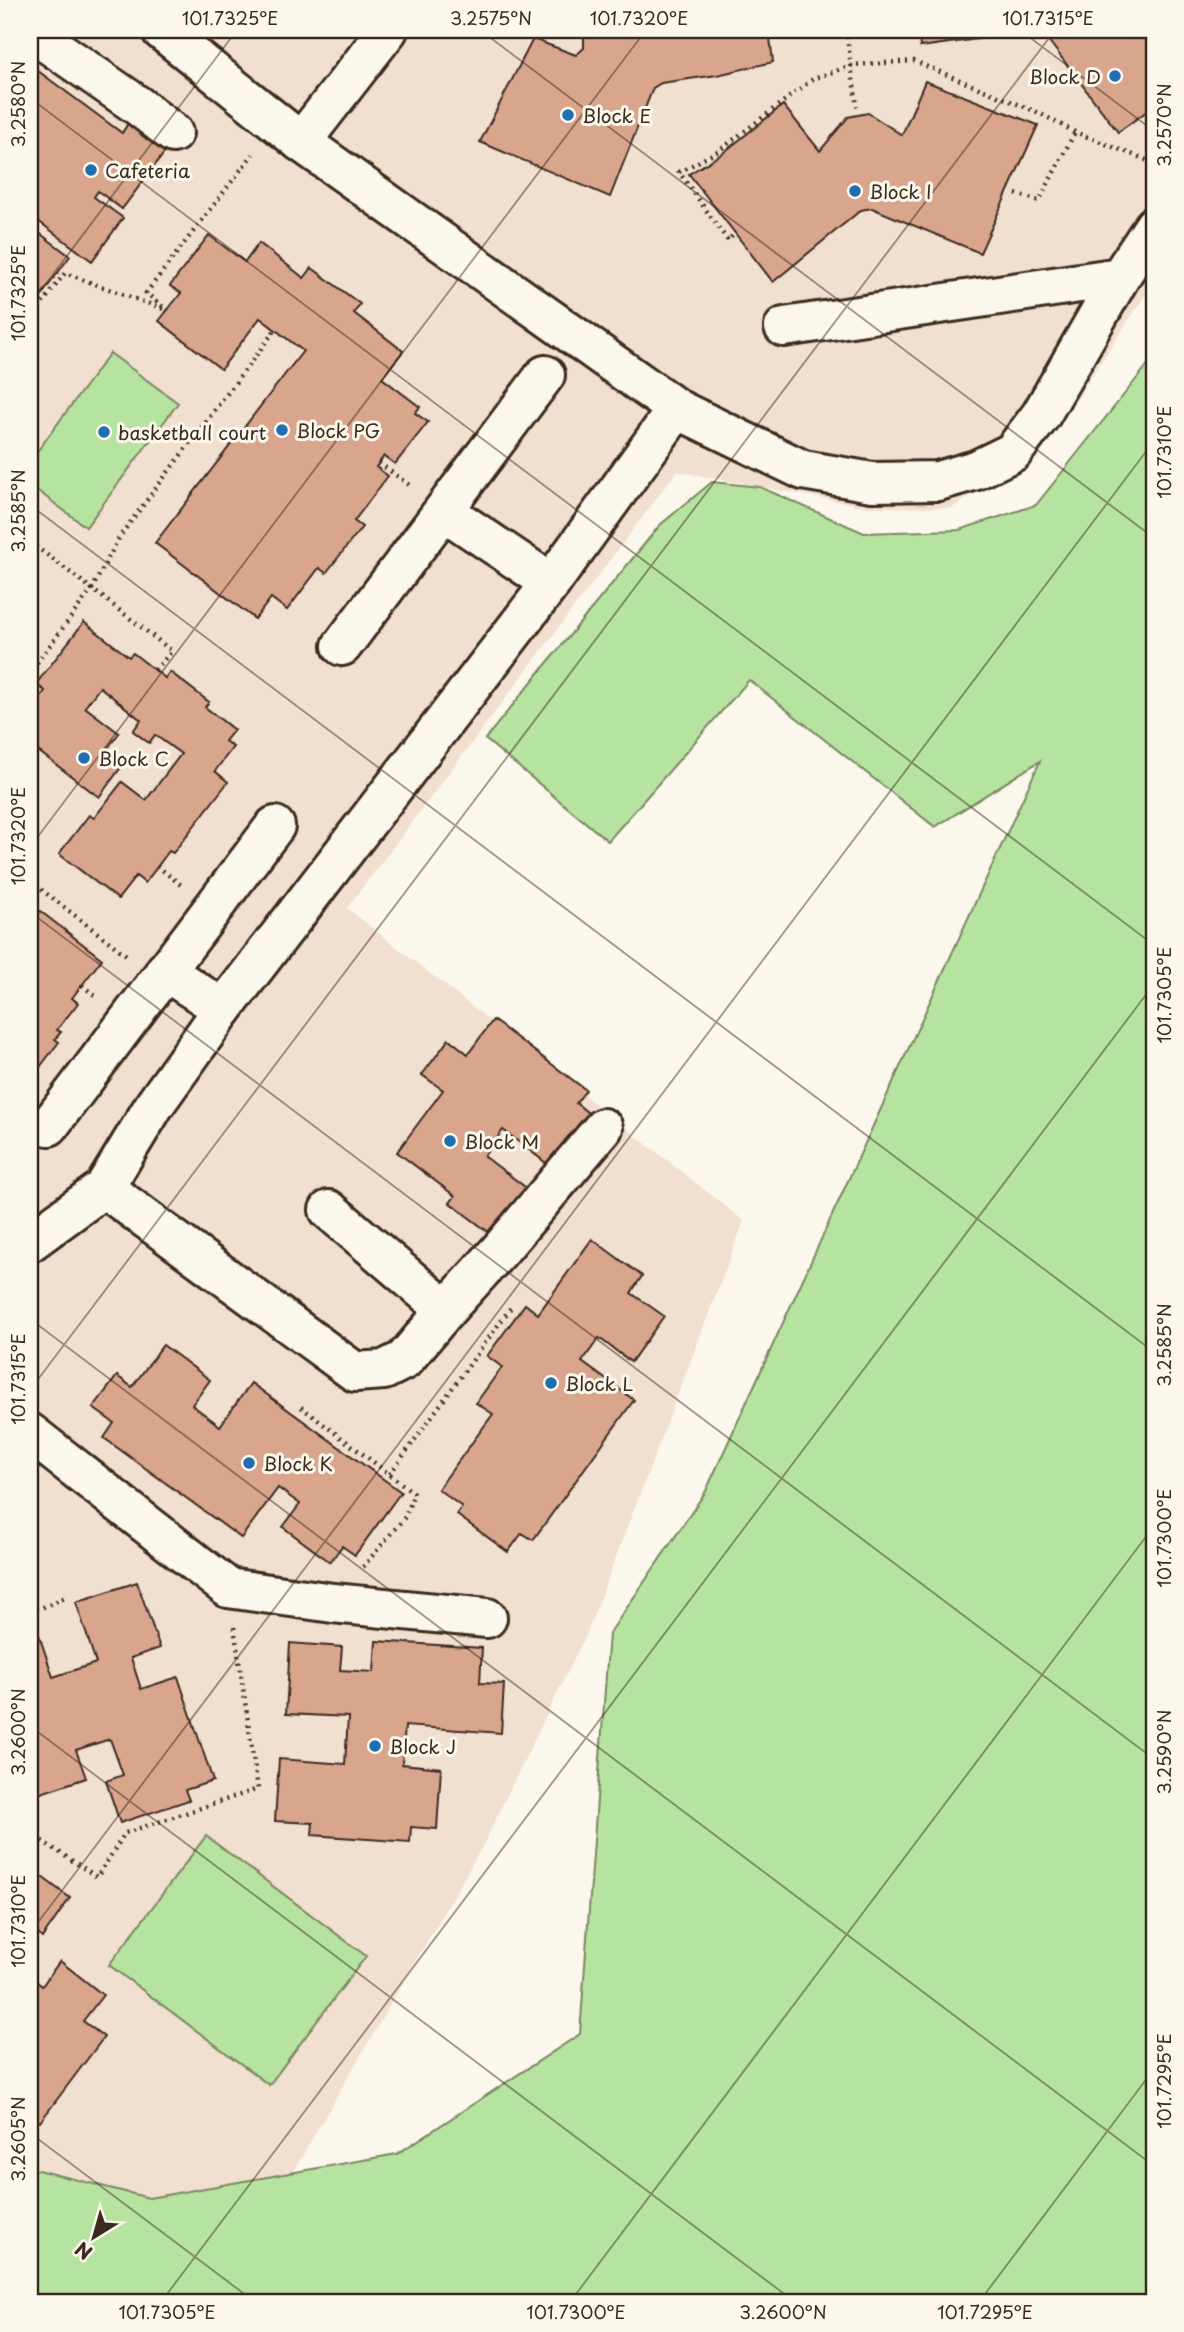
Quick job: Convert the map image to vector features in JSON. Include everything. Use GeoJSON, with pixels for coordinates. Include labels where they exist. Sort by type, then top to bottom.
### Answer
{"type":"FeatureCollection","features":[{"type":"Feature","properties":{"kind":"lane"},"geometry":{"type":"LineString","coordinates":[[161,30],[301,142],[677,409],[803,470],[872,482],[938,481],[976,470],[1013,452],[1041,415],[1120,277],[1154,226]]}},
{"type":"Feature","properties":{"kind":"lane"},"geometry":{"type":"LineString","coordinates":[[301,142],[388,30]]}},
{"type":"Feature","properties":{"kind":"lane"},"geometry":{"type":"LineString","coordinates":[[30,31],[173,133]]}},
{"type":"Feature","properties":{"kind":"lane"},"geometry":{"type":"LineString","coordinates":[[784,327],[1120,277]]}},
{"type":"Feature","properties":{"kind":"lane"},"geometry":{"type":"LineString","coordinates":[[342,646],[545,375]]}},
{"type":"Feature","properties":{"kind":"lane"},"geometry":{"type":"LineString","coordinates":[[30,1242],[104,1188],[155,1104],[223,1009],[551,583],[677,409]]}},
{"type":"Feature","properties":{"kind":"lane"},"geometry":{"type":"LineString","coordinates":[[444,511],[551,583]]}},
{"type":"Feature","properties":{"kind":"lane"},"geometry":{"type":"LineString","coordinates":[[49,1126],[275,826]]}},
{"type":"Feature","properties":{"kind":"lane"},"geometry":{"type":"LineString","coordinates":[[165,971],[223,1009]]}},
{"type":"Feature","properties":{"kind":"lane"},"geometry":{"type":"LineString","coordinates":[[104,1188],[355,1372],[384,1370],[404,1360],[603,1128]]}},
{"type":"Feature","properties":{"kind":"lane"},"geometry":{"type":"LineString","coordinates":[[329,1210],[446,1310]]}},
{"type":"Feature","properties":{"kind":"lane"},"geometry":{"type":"LineString","coordinates":[[30,1433],[229,1588],[334,1603],[487,1618]]}},
{"type":"Feature","properties":{"kind":"path"},"geometry":{"type":"LineString","coordinates":[[846,30],[857,107]]}},
{"type":"Feature","properties":{"kind":"path"},"geometry":{"type":"LineString","coordinates":[[732,236],[728,241],[679,172],[720,150],[813,79],[853,65],[914,61],[1039,113],[1075,132],[1154,163]]}},
{"type":"Feature","properties":{"kind":"path"},"geometry":{"type":"LineString","coordinates":[[1016,194],[1039,201],[1075,132]]}},
{"type":"Feature","properties":{"kind":"path"},"geometry":{"type":"LineString","coordinates":[[30,320],[65,273],[168,311],[146,293],[257,149]]}},
{"type":"Feature","properties":{"kind":"path"},"geometry":{"type":"LineString","coordinates":[[30,672],[92,589],[120,536],[275,330]]}},
{"type":"Feature","properties":{"kind":"path"},"geometry":{"type":"LineString","coordinates":[[30,542],[172,651],[155,670]]}},
{"type":"Feature","properties":{"kind":"path"},"geometry":{"type":"LineString","coordinates":[[30,881],[130,957]]}},
{"type":"Feature","properties":{"kind":"path"},"geometry":{"type":"LineString","coordinates":[[390,1474],[513,1306]]}},
{"type":"Feature","properties":{"kind":"path"},"geometry":{"type":"LineString","coordinates":[[301,1407],[414,1493],[405,1517],[334,1603]]}},
{"type":"Feature","properties":{"kind":"path"},"geometry":{"type":"LineString","coordinates":[[30,1833],[97,1877],[125,1833],[258,1789],[229,1588]]}},
{"type":"Feature","properties":{"kind":"path"},"geometry":{"type":"LineString","coordinates":[[30,1613],[68,1596]]}},
{"type":"Feature","properties":{"kind":"shaded area"},"geometry":{"type":"Polygon","coordinates":[[[30,30],[1154,30],[1154,282],[1043,450],[952,508],[867,507],[677,471],[347,908],[744,1221],[588,1630],[482,1847],[217,2302],[30,2232],[30,30]]]}},
{"type":"Feature","properties":{"kind":"green space","name":"basketball court"},"geometry":{"type":"Polygon","coordinates":[[[110,353],[178,403],[86,527],[30,485],[30,461],[110,353]]]}},
{"type":"Feature","properties":{"kind":"green space"},"geometry":{"type":"Polygon","coordinates":[[[1154,357],[1154,2302],[30,2302],[30,2168],[149,2198],[397,2154],[580,2034],[609,1634],[706,1491],[1040,761],[935,827],[749,680],[608,841],[485,739],[660,525],[712,482],[760,487],[864,533],[959,530],[1036,505],[1154,357]]]}},
{"type":"Feature","properties":{"kind":"green space"},"geometry":{"type":"Polygon","coordinates":[[[206,1836],[366,1956],[269,2085],[109,1965],[206,1836]]]}},
{"type":"Feature","properties":{"kind":"building","name":"Block E"},"geometry":{"type":"Polygon","coordinates":[[[584,30],[769,30],[773,62],[717,75],[661,83],[653,88],[610,197],[480,142],[533,39],[576,55],[584,48],[584,30]]]}},
{"type":"Feature","properties":{"kind":"building","name":"Block D"},"geometry":{"type":"Polygon","coordinates":[[[918,30],[1154,30],[1154,106],[1118,132],[1045,36],[1034,31],[920,47],[918,30]]]}},
{"type":"Feature","properties":{"kind":"building","name":"Cafeteria"},"geometry":{"type":"Polygon","coordinates":[[[30,65],[122,133],[130,120],[168,148],[122,209],[98,191],[94,197],[123,218],[92,261],[30,215],[30,65]]]}},
{"type":"Feature","properties":{"kind":"building","name":"Block I"},"geometry":{"type":"Polygon","coordinates":[[[925,81],[1038,125],[980,253],[872,208],[861,210],[773,282],[689,174],[723,153],[783,105],[820,151],[848,117],[868,113],[902,135],[925,81]]]}},
{"type":"Feature","properties":{"kind":"building"},"geometry":{"type":"Polygon","coordinates":[[[30,226],[70,256],[30,311],[30,226]]]}},
{"type":"Feature","properties":{"kind":"building"},"geometry":{"type":"Polygon","coordinates":[[[209,235],[245,262],[259,243],[304,278],[312,268],[360,304],[354,313],[403,351],[382,378],[420,407],[415,413],[428,422],[395,464],[384,456],[376,467],[388,476],[354,521],[362,527],[326,573],[319,568],[287,610],[271,598],[255,619],[155,543],[303,351],[260,318],[221,369],[159,321],[181,293],[170,286],[209,235]]]}},
{"type":"Feature","properties":{"kind":"building","name":"Block C"},"geometry":{"type":"Polygon","coordinates":[[[84,622],[129,657],[133,653],[165,678],[170,672],[209,702],[205,707],[234,730],[225,741],[233,747],[215,771],[228,782],[173,853],[169,851],[145,883],[136,876],[118,899],[59,854],[89,815],[94,818],[122,782],[146,800],[181,754],[155,735],[149,743],[133,731],[141,720],[100,687],[85,707],[119,733],[108,748],[125,762],[99,797],[30,745],[30,739],[36,730],[30,725],[30,710],[45,691],[36,684],[84,622]]]}},
{"type":"Feature","properties":{"kind":"building"},"geometry":{"type":"Polygon","coordinates":[[[40,911],[102,959],[72,998],[78,1003],[57,1030],[61,1032],[55,1039],[59,1042],[30,1080],[30,986],[35,980],[30,976],[30,920],[40,911]]]}},
{"type":"Feature","properties":{"kind":"building","name":"Block M"},"geometry":{"type":"Polygon","coordinates":[[[493,1020],[586,1090],[576,1103],[593,1117],[554,1169],[503,1130],[484,1156],[537,1196],[503,1243],[450,1203],[455,1196],[397,1152],[443,1090],[422,1075],[449,1039],[468,1054],[493,1020]]]}},
{"type":"Feature","properties":{"kind":"building","name":"Block L"},"geometry":{"type":"Polygon","coordinates":[[[592,1239],[642,1276],[631,1293],[664,1316],[631,1362],[599,1338],[582,1362],[634,1400],[533,1540],[522,1533],[508,1552],[457,1515],[462,1507],[438,1489],[493,1414],[476,1403],[502,1367],[487,1356],[525,1304],[538,1314],[592,1239]]]}},
{"type":"Feature","properties":{"kind":"building","name":"Block K"},"geometry":{"type":"Polygon","coordinates":[[[163,1345],[210,1380],[192,1405],[220,1426],[251,1383],[401,1492],[355,1555],[342,1546],[330,1562],[283,1527],[300,1504],[278,1488],[241,1538],[104,1438],[114,1423],[93,1408],[117,1376],[132,1387],[163,1345]]]}},
{"type":"Feature","properties":{"kind":"building"},"geometry":{"type":"Polygon","coordinates":[[[137,1582],[160,1648],[131,1658],[141,1689],[178,1677],[213,1781],[185,1790],[189,1800],[120,1823],[106,1781],[123,1775],[110,1739],[76,1750],[86,1778],[38,1794],[30,1770],[30,1635],[38,1632],[53,1677],[96,1663],[76,1602],[137,1582]]]}},
{"type":"Feature","properties":{"kind":"building","name":"Block J"},"geometry":{"type":"Polygon","coordinates":[[[376,1641],[482,1648],[480,1683],[504,1684],[501,1733],[405,1726],[402,1764],[441,1768],[437,1829],[411,1827],[410,1842],[312,1835],[313,1823],[275,1821],[279,1759],[345,1764],[348,1717],[286,1714],[290,1643],[342,1647],[340,1670],[374,1672],[376,1641]]]}},
{"type":"Feature","properties":{"kind":"building"},"geometry":{"type":"Polygon","coordinates":[[[30,1868],[70,1898],[42,1938],[32,1928],[30,1931],[30,1868]]]}},
{"type":"Feature","properties":{"kind":"building"},"geometry":{"type":"Polygon","coordinates":[[[60,1961],[103,1995],[83,2021],[104,2037],[40,2122],[30,2115],[30,1976],[42,1986],[60,1961]]]}},
{"type":"Feature","properties":{"kind":"place","name":"Block D"},"geometry":{"type":"Point","coordinates":[1115,76]}},
{"type":"Feature","properties":{"kind":"place","name":"Block E"},"geometry":{"type":"Point","coordinates":[568,115]}},
{"type":"Feature","properties":{"kind":"place","name":"Cafeteria"},"geometry":{"type":"Point","coordinates":[91,170]}},
{"type":"Feature","properties":{"kind":"place","name":"Block I"},"geometry":{"type":"Point","coordinates":[855,191]}},
{"type":"Feature","properties":{"kind":"place","name":"Block PG"},"geometry":{"type":"Point","coordinates":[282,430]}},
{"type":"Feature","properties":{"kind":"place","name":"basketball court"},"geometry":{"type":"Point","coordinates":[104,432]}},
{"type":"Feature","properties":{"kind":"place","name":"Block C"},"geometry":{"type":"Point","coordinates":[84,758]}},
{"type":"Feature","properties":{"kind":"place","name":"Block M"},"geometry":{"type":"Point","coordinates":[450,1141]}},
{"type":"Feature","properties":{"kind":"place","name":"Block L"},"geometry":{"type":"Point","coordinates":[551,1383]}},
{"type":"Feature","properties":{"kind":"place","name":"Block K"},"geometry":{"type":"Point","coordinates":[249,1463]}},
{"type":"Feature","properties":{"kind":"place","name":"Block J"},"geometry":{"type":"Point","coordinates":[375,1746]}}]}
